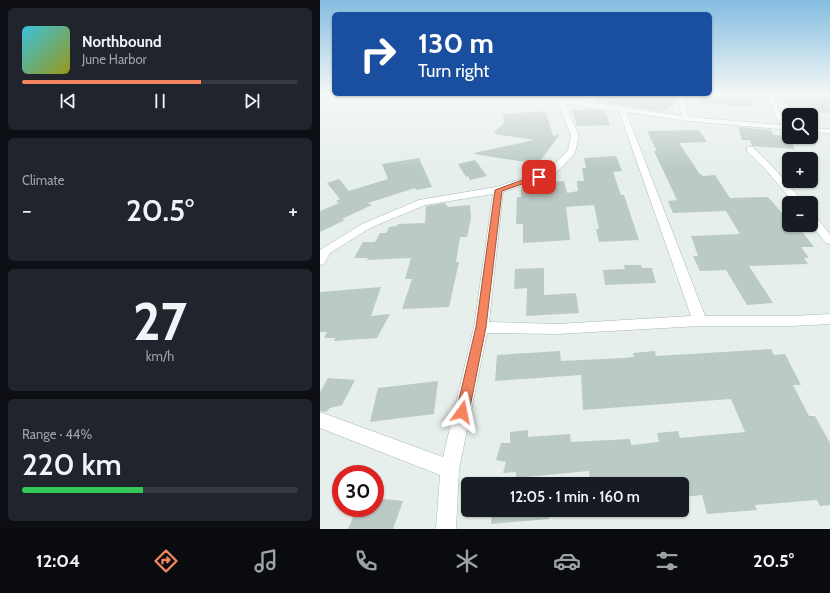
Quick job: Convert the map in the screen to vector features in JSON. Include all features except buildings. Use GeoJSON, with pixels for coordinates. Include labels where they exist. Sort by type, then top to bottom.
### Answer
{"type":"FeatureCollection","features":[{"type":"Feature","properties":{"kind":"street"},"geometry":{"type":"LineString","coordinates":[[320,261],[326,251],[366,226],[423,202],[498,190],[552,172],[572,151],[575,136],[568,119]]}},
{"type":"Feature","properties":{"kind":"street"},"geometry":{"type":"LineString","coordinates":[[625,119],[700,321]]}},
{"type":"Feature","properties":{"kind":"street"},"geometry":{"type":"LineString","coordinates":[[687,119],[782,127]]}},
{"type":"Feature","properties":{"kind":"street"},"geometry":{"type":"LineString","coordinates":[[818,131],[830,132]]}},
{"type":"Feature","properties":{"kind":"street"},"geometry":{"type":"LineString","coordinates":[[750,149],[793,196]]}},
{"type":"Feature","properties":{"kind":"street"},"geometry":{"type":"LineString","coordinates":[[446,529],[450,469],[481,327],[498,190]]}},
{"type":"Feature","properties":{"kind":"street"},"geometry":{"type":"LineString","coordinates":[[818,226],[830,241]]}},
{"type":"Feature","properties":{"kind":"street"},"geometry":{"type":"LineString","coordinates":[[481,327],[557,329],[700,321],[792,321],[830,319]]}},
{"type":"Feature","properties":{"kind":"street"},"geometry":{"type":"LineString","coordinates":[[320,420],[450,469]]}},
{"type":"Feature","properties":{"kind":"route"},"geometry":{"type":"LineString","coordinates":[[462,412],[481,327],[498,190],[539,177]]}}]}
